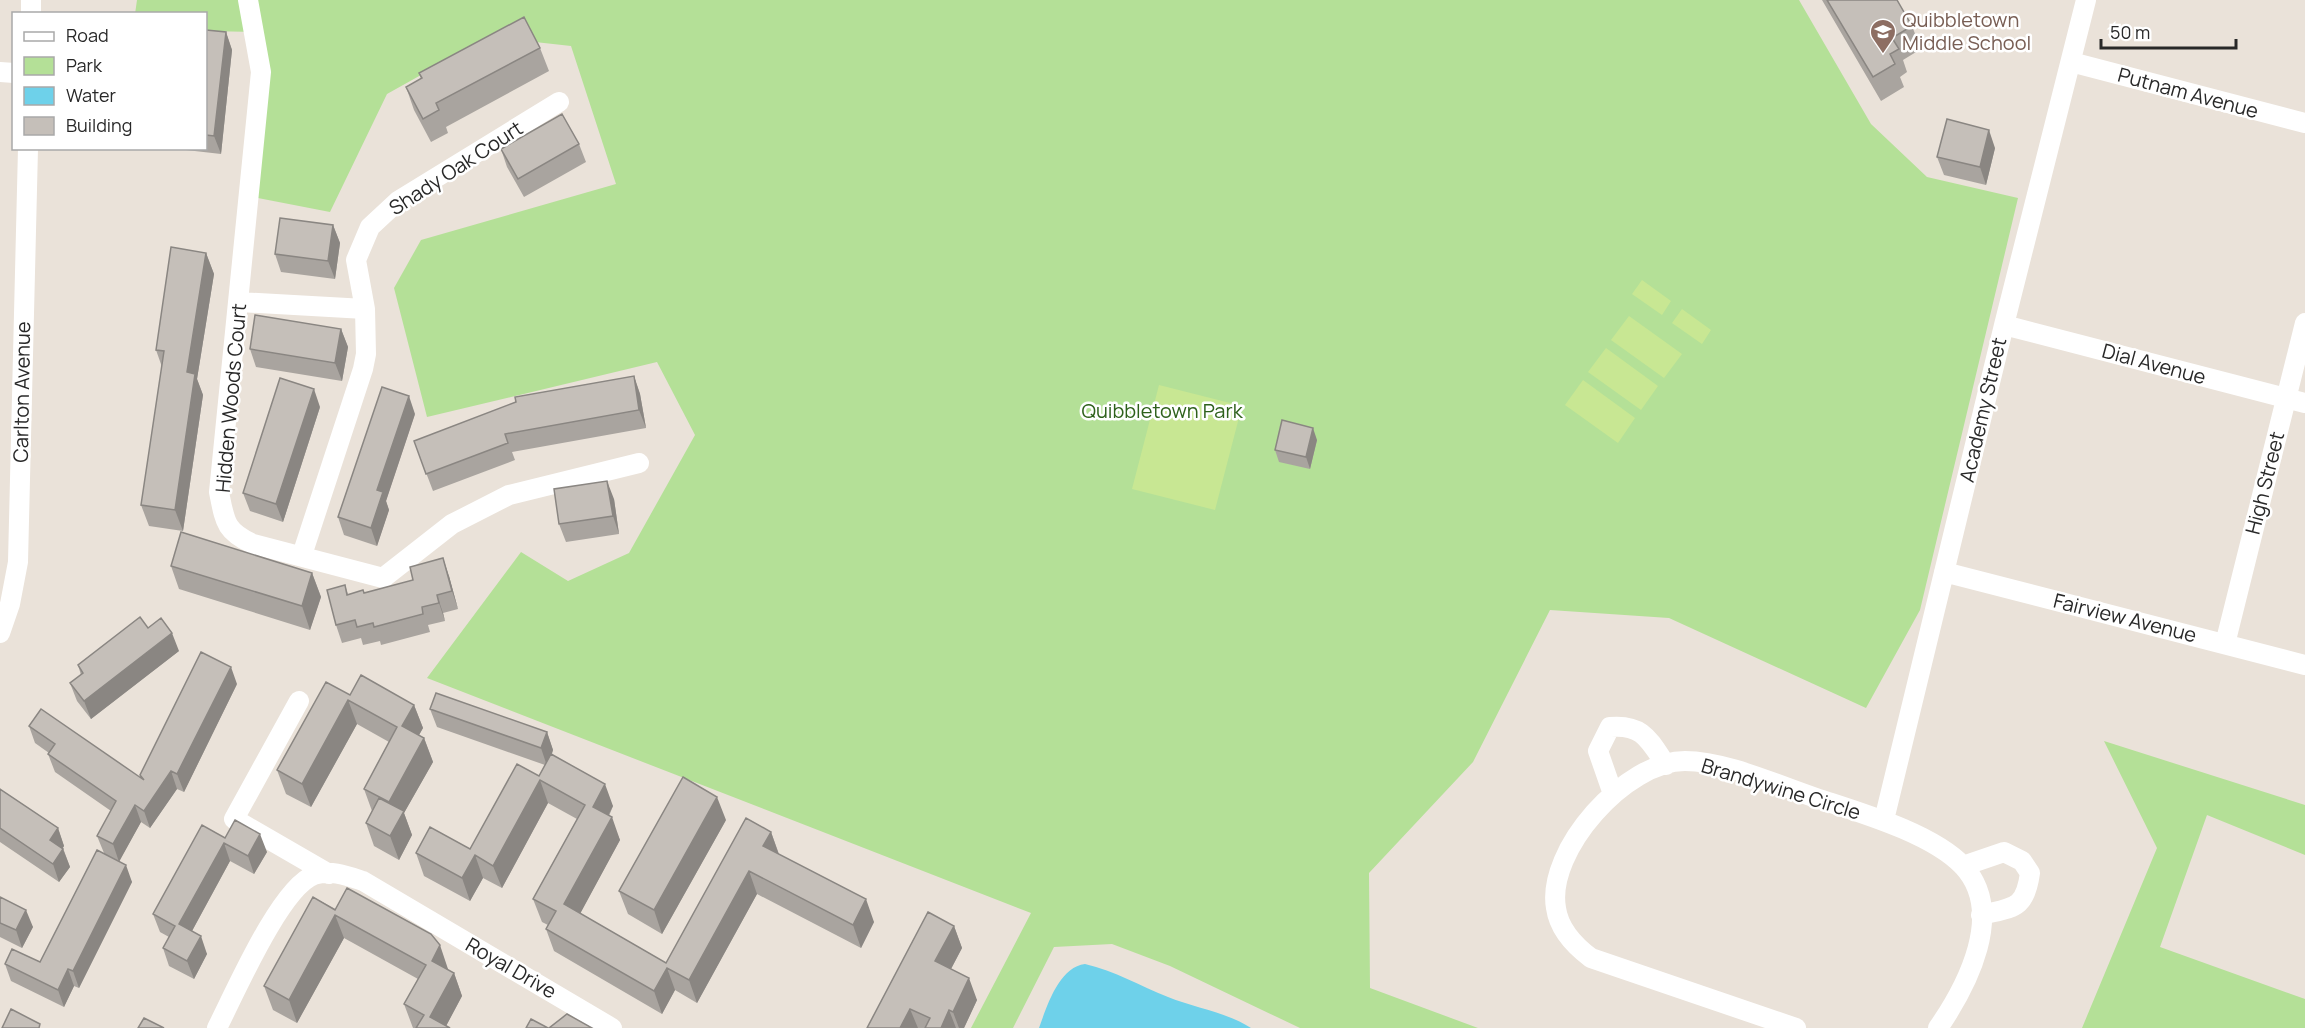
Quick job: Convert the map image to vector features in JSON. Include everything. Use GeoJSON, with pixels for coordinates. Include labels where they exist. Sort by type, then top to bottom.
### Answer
{"type":"FeatureCollection","features":[{"type":"Feature","properties":{"kind":"street","name":"Hidden Woods Court"},"geometry":{"type":"LineString","coordinates":[[249,0],[261,72],[240,302],[219,492],[223,514],[234,535],[253,544],[383,578],[452,524],[509,495],[639,463]]}},
{"type":"Feature","properties":{"kind":"street","name":"Academy Street"},"geometry":{"type":"LineString","coordinates":[[1884,820],[2004,325],[2086,0]]}},
{"type":"Feature","properties":{"kind":"street","name":"Putnam Avenue"},"geometry":{"type":"LineString","coordinates":[[2071,62],[2305,123]]}},
{"type":"Feature","properties":{"kind":"street","name":"Shady Oak Court"},"geometry":{"type":"LineString","coordinates":[[302,555],[363,369],[366,354],[365,309],[356,260],[370,226],[398,201],[560,102]]}},
{"type":"Feature","properties":{"kind":"street","name":"Carlton Avenue"},"geometry":{"type":"LineString","coordinates":[[0,633],[18,562],[28,150]]}},
{"type":"Feature","properties":{"kind":"street"},"geometry":{"type":"LineString","coordinates":[[240,302],[365,309]]}},
{"type":"Feature","properties":{"kind":"street","name":"High Street"},"geometry":{"type":"LineString","coordinates":[[2225,644],[2296,401],[2305,323]]}},
{"type":"Feature","properties":{"kind":"street","name":"Dial Avenue"},"geometry":{"type":"LineString","coordinates":[[2004,325],[2296,401]]}},
{"type":"Feature","properties":{"kind":"street","name":"Fairview Avenue"},"geometry":{"type":"LineString","coordinates":[[1944,572],[2305,665]]}},
{"type":"Feature","properties":{"kind":"street"},"geometry":{"type":"LineString","coordinates":[[299,700],[234,819],[329,874]]}},
{"type":"Feature","properties":{"kind":"street"},"geometry":{"type":"LineString","coordinates":[[1613,794],[1598,751],[1610,727],[1628,725],[1649,739],[1666,765]]}},
{"type":"Feature","properties":{"kind":"street","name":"Brandywine Circle"},"geometry":{"type":"LineString","coordinates":[[1796,1028],[1591,958],[1568,936],[1556,910],[1554,897],[1563,858],[1576,836],[1613,794],[1647,772],[1666,765],[1684,761],[1714,766],[1884,820],[1918,836],[1963,866],[1977,894],[1981,915],[1981,935],[1973,966],[1938,1028]]}},
{"type":"Feature","properties":{"kind":"street"},"geometry":{"type":"LineString","coordinates":[[1963,866],[2004,852],[2022,861],[2030,873],[2027,894],[2017,906],[1981,915]]}},
{"type":"Feature","properties":{"kind":"street","name":"Royal Drive"},"geometry":{"type":"LineString","coordinates":[[329,874],[340,873],[363,881],[612,1028]]}},
{"type":"Feature","properties":{"kind":"street"},"geometry":{"type":"LineString","coordinates":[[217,1028],[279,910],[297,885],[315,874],[329,874]]}},
{"type":"Feature","properties":{"kind":"green space","name":"Quibbletown Park"},"geometry":{"type":"Polygon","coordinates":[[[137,0],[1799,0],[1871,124],[1927,177],[2018,198],[1920,610],[1866,708],[1669,618],[1550,610],[1473,762],[1369,873],[1370,988],[1478,1028],[1300,1028],[1170,966],[1112,944],[1054,947],[1013,1028],[971,1028],[1031,913],[427,678],[521,552],[568,581],[629,553],[695,435],[657,362],[427,417],[394,288],[421,240],[616,184],[571,46],[489,37],[387,94],[330,212],[248,196],[256,32],[207,31],[207,12],[135,12],[137,0]]]}},
{"type":"Feature","properties":{"kind":"green space"},"geometry":{"type":"Polygon","coordinates":[[[1642,280],[1671,301],[1662,315],[1632,294],[1642,280]]]}},
{"type":"Feature","properties":{"kind":"green space"},"geometry":{"type":"Polygon","coordinates":[[[1682,309],[1711,330],[1702,344],[1672,323],[1682,309]]]}},
{"type":"Feature","properties":{"kind":"green space"},"geometry":{"type":"Polygon","coordinates":[[[1629,316],[1682,354],[1664,378],[1611,340],[1629,316]]]}},
{"type":"Feature","properties":{"kind":"green space"},"geometry":{"type":"Polygon","coordinates":[[[1606,348],[1658,386],[1641,410],[1588,372],[1606,348]]]}},
{"type":"Feature","properties":{"kind":"green space"},"geometry":{"type":"Polygon","coordinates":[[[1583,380],[1635,418],[1618,443],[1565,405],[1583,380]]]}},
{"type":"Feature","properties":{"kind":"green space"},"geometry":{"type":"Polygon","coordinates":[[[1159,385],[1242,406],[1215,510],[1132,489],[1159,385]]]}},
{"type":"Feature","properties":{"kind":"green space"},"geometry":{"type":"Polygon","coordinates":[[[2104,741],[2305,805],[2305,855],[2207,815],[2160,947],[2305,999],[2305,1028],[2082,1028],[2157,848],[2104,741]]]}},
{"type":"Feature","properties":{"kind":"water"},"geometry":{"type":"Polygon","coordinates":[[[1085,964],[1178,1001],[1231,1018],[1251,1028],[1039,1028],[1050,999],[1061,980],[1068,972],[1085,964]]]}},
{"type":"Feature","properties":{"kind":"building","name":"Quibbletown Middle School"},"geometry":{"type":"Polygon","coordinates":[[[1827,0],[1897,0],[1912,26],[1892,38],[1899,49],[1890,54],[1895,64],[1873,77],[1827,0]]]}},
{"type":"Feature","properties":{"kind":"building"},"geometry":{"type":"Polygon","coordinates":[[[524,17],[540,48],[436,103],[439,110],[423,119],[406,87],[422,78],[419,73],[524,17]]]}},
{"type":"Feature","properties":{"kind":"building"},"geometry":{"type":"Polygon","coordinates":[[[207,30],[226,32],[214,136],[207,135],[207,30]]]}},
{"type":"Feature","properties":{"kind":"building"},"geometry":{"type":"Polygon","coordinates":[[[562,114],[579,144],[518,179],[501,149],[562,114]]]}},
{"type":"Feature","properties":{"kind":"building"},"geometry":{"type":"Polygon","coordinates":[[[1947,119],[1989,130],[1980,167],[1937,157],[1947,119]]]}},
{"type":"Feature","properties":{"kind":"building"},"geometry":{"type":"Polygon","coordinates":[[[280,218],[333,225],[328,261],[275,254],[280,218]]]}},
{"type":"Feature","properties":{"kind":"building"},"geometry":{"type":"Polygon","coordinates":[[[171,247],[206,253],[187,372],[195,374],[175,510],[141,505],[164,351],[156,350],[171,247]]]}},
{"type":"Feature","properties":{"kind":"building"},"geometry":{"type":"Polygon","coordinates":[[[255,315],[341,329],[335,363],[250,349],[255,315]]]}},
{"type":"Feature","properties":{"kind":"building"},"geometry":{"type":"Polygon","coordinates":[[[634,376],[639,410],[505,434],[508,443],[426,474],[414,441],[516,402],[515,397],[634,376]]]}},
{"type":"Feature","properties":{"kind":"building"},"geometry":{"type":"Polygon","coordinates":[[[280,378],[314,389],[276,504],[243,493],[280,378]]]}},
{"type":"Feature","properties":{"kind":"building"},"geometry":{"type":"Polygon","coordinates":[[[382,387],[409,396],[377,490],[383,492],[371,528],[338,517],[382,387]]]}},
{"type":"Feature","properties":{"kind":"building"},"geometry":{"type":"Polygon","coordinates":[[[1282,420],[1313,428],[1306,457],[1275,450],[1282,420]]]}},
{"type":"Feature","properties":{"kind":"building"},"geometry":{"type":"Polygon","coordinates":[[[607,481],[613,516],[559,524],[554,489],[607,481]]]}},
{"type":"Feature","properties":{"kind":"building"},"geometry":{"type":"Polygon","coordinates":[[[181,532],[312,573],[302,606],[171,566],[181,532]]]}},
{"type":"Feature","properties":{"kind":"building"},"geometry":{"type":"Polygon","coordinates":[[[443,558],[452,591],[437,595],[439,603],[422,607],[423,614],[374,627],[373,623],[357,627],[355,620],[336,625],[327,590],[345,585],[347,595],[363,590],[364,593],[413,580],[410,567],[443,558]]]}},
{"type":"Feature","properties":{"kind":"building"},"geometry":{"type":"Polygon","coordinates":[[[140,617],[148,628],[161,618],[172,633],[84,701],[70,683],[83,673],[78,665],[140,617]]]}},
{"type":"Feature","properties":{"kind":"building"},"geometry":{"type":"Polygon","coordinates":[[[201,652],[231,667],[177,774],[171,771],[144,811],[135,805],[113,844],[97,836],[116,801],[48,754],[55,744],[29,726],[41,709],[144,780],[140,775],[201,652]]]}},
{"type":"Feature","properties":{"kind":"building"},"geometry":{"type":"Polygon","coordinates":[[[361,675],[414,705],[402,726],[424,738],[389,802],[364,789],[397,727],[348,700],[302,784],[277,770],[326,682],[350,695],[361,675]]]}},
{"type":"Feature","properties":{"kind":"building"},"geometry":{"type":"Polygon","coordinates":[[[436,693],[547,732],[541,748],[430,709],[436,693]]]}},
{"type":"Feature","properties":{"kind":"building"},"geometry":{"type":"Polygon","coordinates":[[[551,754],[605,784],[593,807],[612,817],[564,904],[666,963],[746,818],[771,832],[763,846],[866,899],[853,925],[749,871],[689,980],[667,968],[654,991],[546,929],[556,911],[533,899],[585,805],[540,780],[493,866],[475,855],[462,878],[416,853],[430,827],[470,849],[517,764],[539,776],[551,754]]]}},
{"type":"Feature","properties":{"kind":"building"},"geometry":{"type":"Polygon","coordinates":[[[683,777],[717,797],[654,910],[619,891],[683,777]]]}},
{"type":"Feature","properties":{"kind":"building"},"geometry":{"type":"Polygon","coordinates":[[[0,789],[58,828],[50,840],[63,849],[53,864],[0,828],[0,789]]]}},
{"type":"Feature","properties":{"kind":"building"},"geometry":{"type":"Polygon","coordinates":[[[379,798],[404,811],[390,836],[366,823],[379,798]]]}},
{"type":"Feature","properties":{"kind":"building"},"geometry":{"type":"Polygon","coordinates":[[[235,820],[260,834],[248,856],[224,843],[179,924],[201,936],[187,961],[163,948],[175,926],[153,914],[202,825],[225,838],[235,820]]]}},
{"type":"Feature","properties":{"kind":"building"},"geometry":{"type":"Polygon","coordinates":[[[97,850],[126,865],[73,971],[68,969],[58,990],[5,964],[12,949],[40,962],[97,850]]]}},
{"type":"Feature","properties":{"kind":"building"},"geometry":{"type":"Polygon","coordinates":[[[347,888],[431,934],[440,945],[432,961],[454,973],[430,1017],[450,1028],[416,1028],[424,1015],[404,1004],[426,965],[335,915],[289,1000],[264,986],[313,897],[335,910],[347,888]]]}},
{"type":"Feature","properties":{"kind":"building"},"geometry":{"type":"Polygon","coordinates":[[[0,897],[26,910],[16,930],[0,923],[0,897]]]}},
{"type":"Feature","properties":{"kind":"building"},"geometry":{"type":"Polygon","coordinates":[[[928,912],[954,926],[935,961],[969,978],[953,1012],[949,1010],[941,1028],[925,1028],[930,1018],[910,1009],[900,1028],[867,1028],[928,912]]]}},
{"type":"Feature","properties":{"kind":"building"},"geometry":{"type":"Polygon","coordinates":[[[11,1009],[40,1024],[39,1028],[2,1028],[11,1009]]]}},
{"type":"Feature","properties":{"kind":"building"},"geometry":{"type":"Polygon","coordinates":[[[567,1014],[592,1028],[549,1028],[567,1014]]]}},
{"type":"Feature","properties":{"kind":"building"},"geometry":{"type":"Polygon","coordinates":[[[144,1018],[164,1028],[138,1028],[144,1018]]]}},
{"type":"Feature","properties":{"kind":"building"},"geometry":{"type":"Polygon","coordinates":[[[531,1019],[548,1028],[526,1028],[531,1019]]]}},
{"type":"Feature","properties":{"kind":"place","name":"Quibbletown Middle School"},"geometry":{"type":"Point","coordinates":[1883,55]}}]}
